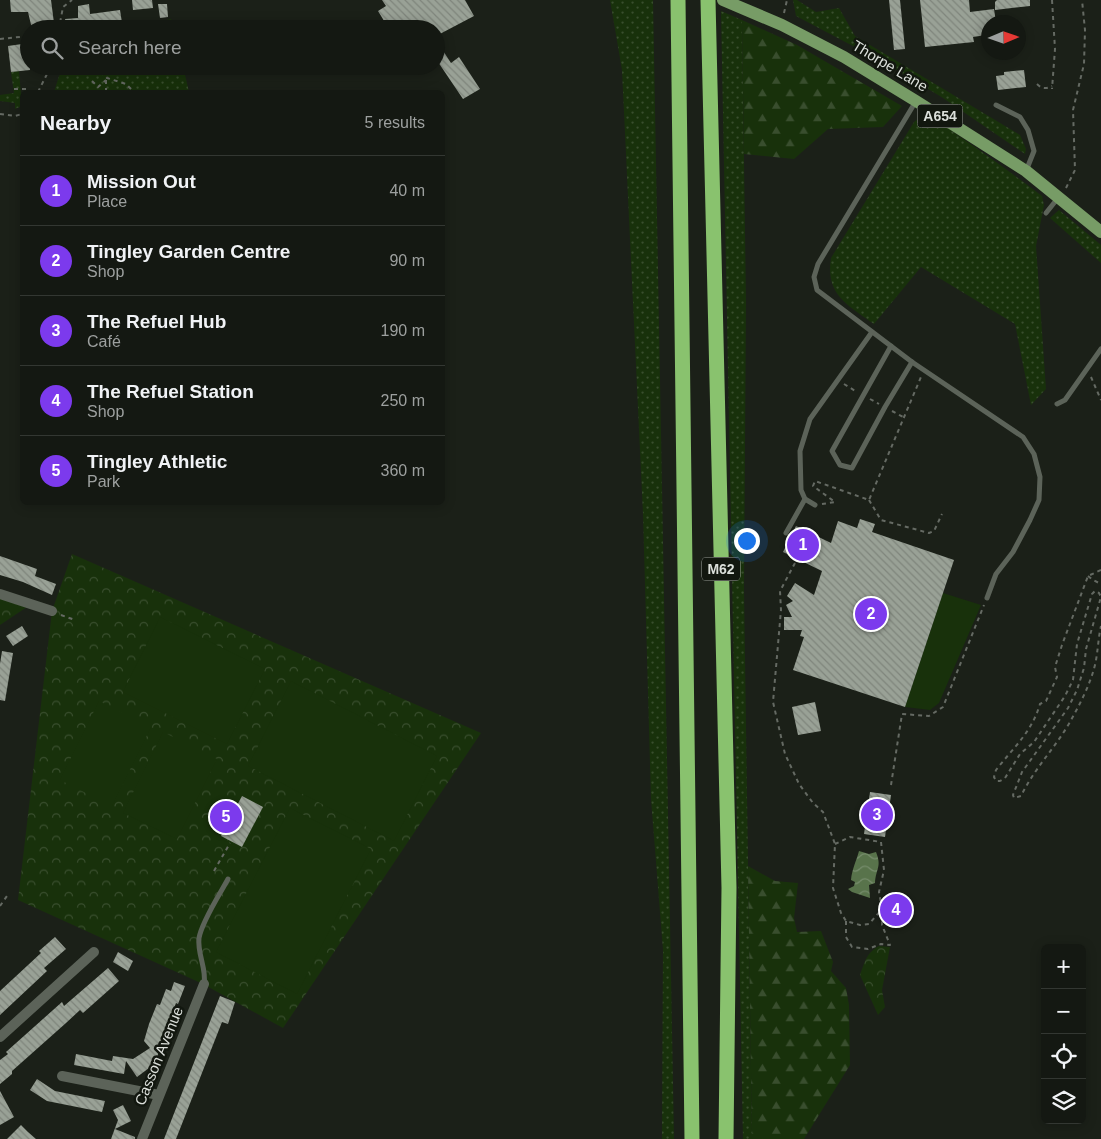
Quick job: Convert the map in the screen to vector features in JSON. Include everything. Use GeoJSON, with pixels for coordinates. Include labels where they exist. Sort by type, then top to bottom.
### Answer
{"type":"FeatureCollection","features":[{"type":"Feature","properties":{"kind":"highway","name":"M62"},"geometry":{"type":"LineString","coordinates":[[678,0],[692,1139]]}},
{"type":"Feature","properties":{"kind":"highway","name":"M62"},"geometry":{"type":"LineString","coordinates":[[708,0],[729,888],[726,1139]]}},
{"type":"Feature","properties":{"kind":"main road","name":"Thorpe Lane"},"geometry":{"type":"LineString","coordinates":[[723,0],[782,25],[844,57],[916,101],[1026,171],[1101,232]]}},
{"type":"Feature","properties":{"kind":"street"},"geometry":{"type":"LineString","coordinates":[[0,594],[52,611]]}},
{"type":"Feature","properties":{"kind":"street"},"geometry":{"type":"LineString","coordinates":[[0,1037],[94,952]]}},
{"type":"Feature","properties":{"kind":"street","name":"Casson Avenue"},"geometry":{"type":"LineString","coordinates":[[142,1139],[204,984]]}},
{"type":"Feature","properties":{"kind":"street"},"geometry":{"type":"LineString","coordinates":[[62,1076],[159,1095]]}},
{"type":"Feature","properties":{"kind":"lane"},"geometry":{"type":"LineString","coordinates":[[916,101],[818,264],[814,277],[818,290],[912,362],[1023,437],[1034,454],[1040,477],[1039,500],[1013,552],[996,574],[987,598]]}},
{"type":"Feature","properties":{"kind":"lane"},"geometry":{"type":"LineString","coordinates":[[996,105],[1020,117],[1028,130],[1034,151],[1026,171]]}},
{"type":"Feature","properties":{"kind":"lane"},"geometry":{"type":"LineString","coordinates":[[1046,212],[1058,197]]}},
{"type":"Feature","properties":{"kind":"lane"},"geometry":{"type":"LineString","coordinates":[[815,505],[805,499],[801,490],[800,451],[810,419],[872,332]]}},
{"type":"Feature","properties":{"kind":"lane"},"geometry":{"type":"LineString","coordinates":[[891,346],[832,451],[840,465],[852,468],[912,362]]}},
{"type":"Feature","properties":{"kind":"lane"},"geometry":{"type":"LineString","coordinates":[[1058,404],[1065,400],[1101,349]]}},
{"type":"Feature","properties":{"kind":"lane"},"geometry":{"type":"LineString","coordinates":[[786,533],[805,499]]}},
{"type":"Feature","properties":{"kind":"lane"},"geometry":{"type":"LineString","coordinates":[[204,984],[205,974],[199,939],[202,928],[228,879]]}},
{"type":"Feature","properties":{"kind":"path"},"geometry":{"type":"LineString","coordinates":[[61,20],[63,7],[72,0]]}},
{"type":"Feature","properties":{"kind":"path"},"geometry":{"type":"LineString","coordinates":[[1037,84],[1040,88],[1052,88],[1056,49],[1052,0]]}},
{"type":"Feature","properties":{"kind":"path"},"geometry":{"type":"LineString","coordinates":[[1058,197],[1067,188],[1075,170],[1073,110],[1084,64],[1082,0]]}},
{"type":"Feature","properties":{"kind":"path"},"geometry":{"type":"LineString","coordinates":[[0,39],[20,37]]}},
{"type":"Feature","properties":{"kind":"path"},"geometry":{"type":"LineString","coordinates":[[39,90],[46,75]]}},
{"type":"Feature","properties":{"kind":"path"},"geometry":{"type":"LineString","coordinates":[[104,75],[106,90]]}},
{"type":"Feature","properties":{"kind":"path"},"geometry":{"type":"LineString","coordinates":[[104,75],[126,84],[132,90]]}},
{"type":"Feature","properties":{"kind":"path"},"geometry":{"type":"LineString","coordinates":[[92,81],[98,87],[106,80]]}},
{"type":"Feature","properties":{"kind":"path"},"geometry":{"type":"LineString","coordinates":[[14,89],[29,89]]}},
{"type":"Feature","properties":{"kind":"path"},"geometry":{"type":"LineString","coordinates":[[0,114],[20,115]]}},
{"type":"Feature","properties":{"kind":"path"},"geometry":{"type":"LineString","coordinates":[[1087,369],[1101,400]]}},
{"type":"Feature","properties":{"kind":"path"},"geometry":{"type":"LineString","coordinates":[[869,500],[924,370]]}},
{"type":"Feature","properties":{"kind":"path"},"geometry":{"type":"LineString","coordinates":[[815,505],[835,502],[813,486],[815,481],[869,500],[881,520],[928,533],[934,531],[942,514]]}},
{"type":"Feature","properties":{"kind":"path"},"geometry":{"type":"LineString","coordinates":[[795,563],[780,591],[781,610],[773,702],[784,754],[799,784],[813,803],[823,812],[835,844],[833,888],[841,913],[846,921],[846,938],[852,947],[868,949],[881,944],[890,945],[882,925],[879,892],[884,870],[881,842],[850,837],[835,844]]}},
{"type":"Feature","properties":{"kind":"path"},"geometry":{"type":"LineString","coordinates":[[1101,570],[1088,576],[1055,667],[1057,677],[1046,701],[1040,704],[1036,719],[1025,736],[996,770],[994,777],[996,781],[1005,778],[1020,754],[1034,742],[1065,696],[1073,680],[1077,644],[1083,621],[1092,594],[1095,591],[1099,593],[1101,597],[1086,649],[1084,668],[1077,690],[1068,708],[1022,772],[1013,795],[1014,798],[1021,796],[1034,772],[1069,724],[1082,700],[1095,664],[1101,626]]}},
{"type":"Feature","properties":{"kind":"path"},"geometry":{"type":"LineString","coordinates":[[1088,576],[1101,584]]}},
{"type":"Feature","properties":{"kind":"path"},"geometry":{"type":"LineString","coordinates":[[891,785],[902,714],[929,716],[943,707],[987,598]]}},
{"type":"Feature","properties":{"kind":"path"},"geometry":{"type":"LineString","coordinates":[[52,611],[75,620]]}},
{"type":"Feature","properties":{"kind":"path"},"geometry":{"type":"LineString","coordinates":[[214,871],[230,843]]}},
{"type":"Feature","properties":{"kind":"path"},"geometry":{"type":"LineString","coordinates":[[0,906],[7,896]]}},
{"type":"Feature","properties":{"kind":"path"},"geometry":{"type":"LineString","coordinates":[[846,921],[860,925],[869,924],[882,909]]}},
{"type":"Feature","properties":{"kind":"green space"},"geometry":{"type":"Polygon","coordinates":[[[610,0],[653,0],[674,1139],[662,1139],[663,950],[651,799],[643,514],[622,70],[610,0]]]}},
{"type":"Feature","properties":{"kind":"green space"},"geometry":{"type":"Polygon","coordinates":[[[793,0],[797,0],[816,12],[839,8],[855,36],[1020,135],[1026,149],[1025,154],[943,98],[887,64],[796,16],[793,0]]]}},
{"type":"Feature","properties":{"kind":"green space"},"geometry":{"type":"Polygon","coordinates":[[[721,11],[742,20],[746,302],[744,589],[752,1139],[743,1139],[721,11]]]}},
{"type":"Feature","properties":{"kind":"green space"},"geometry":{"type":"Polygon","coordinates":[[[742,20],[797,45],[902,106],[883,127],[828,129],[794,159],[744,154],[742,20]]]}},
{"type":"Feature","properties":{"kind":"green space"},"geometry":{"type":"Polygon","coordinates":[[[19,71],[20,107],[15,109],[15,103],[0,101],[0,95],[14,93],[11,72],[19,71]]]}},
{"type":"Feature","properties":{"kind":"green space"},"geometry":{"type":"Polygon","coordinates":[[[185,75],[189,90],[55,90],[59,76],[185,75]]]}},
{"type":"Feature","properties":{"kind":"green space"},"geometry":{"type":"Polygon","coordinates":[[[925,117],[944,125],[1042,196],[1044,205],[1036,246],[1046,389],[1031,405],[1015,324],[921,267],[874,324],[847,305],[835,290],[830,271],[831,258],[914,122],[919,118],[925,117]]]}},
{"type":"Feature","properties":{"kind":"green space"},"geometry":{"type":"Polygon","coordinates":[[[1059,210],[1101,245],[1101,263],[1050,218],[1059,210]]]}},
{"type":"Feature","properties":{"kind":"green space"},"geometry":{"type":"Polygon","coordinates":[[[72,554],[481,733],[283,1028],[203,984],[18,900],[52,611],[72,554]]]}},
{"type":"Feature","properties":{"kind":"green space"},"geometry":{"type":"Polygon","coordinates":[[[943,593],[981,605],[939,703],[930,710],[905,707],[943,593]]]}},
{"type":"Feature","properties":{"kind":"green space"},"geometry":{"type":"Polygon","coordinates":[[[0,594],[30,605],[0,625],[0,594]]]}},
{"type":"Feature","properties":{"kind":"green space"},"geometry":{"type":"Polygon","coordinates":[[[160,617],[265,669],[227,744],[123,692],[160,617]]]}},
{"type":"Feature","properties":{"kind":"green space"},"geometry":{"type":"Polygon","coordinates":[[[291,681],[437,756],[394,841],[248,766],[291,681]]]}},
{"type":"Feature","properties":{"kind":"green space"},"geometry":{"type":"Polygon","coordinates":[[[99,701],[151,727],[112,806],[60,780],[99,701]]]}},
{"type":"Feature","properties":{"kind":"green space"},"geometry":{"type":"Polygon","coordinates":[[[163,732],[217,759],[177,839],[123,813],[163,732]]]}},
{"type":"Feature","properties":{"kind":"green space"},"geometry":{"type":"Polygon","coordinates":[[[290,808],[371,849],[297,994],[216,952],[290,808]]]}},
{"type":"Feature","properties":{"kind":"green space"},"geometry":{"type":"Polygon","coordinates":[[[748,866],[775,881],[798,883],[794,918],[797,932],[821,931],[833,962],[831,971],[846,988],[849,1005],[850,1065],[804,1139],[752,1139],[748,866]]]}},
{"type":"Feature","properties":{"kind":"green space"},"geometry":{"type":"Polygon","coordinates":[[[879,946],[890,947],[882,990],[885,1007],[878,1015],[860,975],[869,955],[879,946]]]}},
{"type":"Feature","properties":{"kind":"water"},"geometry":{"type":"Polygon","coordinates":[[[859,851],[869,854],[876,852],[878,857],[879,864],[875,883],[869,885],[870,898],[848,889],[854,886],[855,882],[851,880],[859,851]]]}},
{"type":"Feature","properties":{"kind":"building"},"geometry":{"type":"Polygon","coordinates":[[[10,0],[51,0],[54,20],[30,20],[28,12],[11,12],[10,0]]]}},
{"type":"Feature","properties":{"kind":"building"},"geometry":{"type":"Polygon","coordinates":[[[132,0],[152,0],[153,8],[133,10],[132,0]]]}},
{"type":"Feature","properties":{"kind":"building"},"geometry":{"type":"Polygon","coordinates":[[[382,0],[465,0],[474,16],[445,31],[445,20],[384,20],[378,11],[386,6],[382,0]]]}},
{"type":"Feature","properties":{"kind":"building"},"geometry":{"type":"Polygon","coordinates":[[[889,0],[900,0],[905,49],[894,50],[889,0]]]}},
{"type":"Feature","properties":{"kind":"building"},"geometry":{"type":"Polygon","coordinates":[[[920,0],[969,0],[970,12],[994,9],[995,15],[981,15],[981,36],[973,37],[974,42],[925,47],[920,0]]]}},
{"type":"Feature","properties":{"kind":"building"},"geometry":{"type":"Polygon","coordinates":[[[997,0],[1030,0],[1030,6],[995,10],[995,2],[997,0]]]}},
{"type":"Feature","properties":{"kind":"building"},"geometry":{"type":"Polygon","coordinates":[[[89,4],[90,14],[120,10],[122,20],[65,20],[78,18],[78,6],[89,4]]]}},
{"type":"Feature","properties":{"kind":"building"},"geometry":{"type":"Polygon","coordinates":[[[158,4],[167,4],[168,17],[160,18],[158,4]]]}},
{"type":"Feature","properties":{"kind":"building"},"geometry":{"type":"Polygon","coordinates":[[[20,44],[20,71],[11,72],[8,46],[20,44]]]}},
{"type":"Feature","properties":{"kind":"building"},"geometry":{"type":"Polygon","coordinates":[[[445,54],[451,63],[459,57],[480,89],[463,99],[445,72],[445,54]]]}},
{"type":"Feature","properties":{"kind":"building"},"geometry":{"type":"Polygon","coordinates":[[[1024,70],[1026,87],[998,90],[996,76],[1004,75],[1004,72],[1024,70]]]}},
{"type":"Feature","properties":{"kind":"building"},"geometry":{"type":"Polygon","coordinates":[[[860,519],[875,524],[872,532],[954,560],[905,707],[793,670],[804,637],[800,636],[802,630],[784,630],[784,617],[792,617],[786,605],[793,601],[787,596],[795,583],[814,595],[822,571],[783,552],[796,526],[831,543],[838,521],[857,528],[860,519]]]}},
{"type":"Feature","properties":{"kind":"building"},"geometry":{"type":"Polygon","coordinates":[[[0,556],[37,569],[35,576],[56,584],[52,595],[23,582],[0,575],[0,556]]]}},
{"type":"Feature","properties":{"kind":"building"},"geometry":{"type":"Polygon","coordinates":[[[22,626],[28,636],[13,646],[6,636],[22,626]]]}},
{"type":"Feature","properties":{"kind":"building"},"geometry":{"type":"Polygon","coordinates":[[[2,651],[13,653],[5,701],[0,700],[2,651]]]}},
{"type":"Feature","properties":{"kind":"building"},"geometry":{"type":"Polygon","coordinates":[[[815,702],[821,731],[798,735],[792,707],[815,702]]]}},
{"type":"Feature","properties":{"kind":"building"},"geometry":{"type":"Polygon","coordinates":[[[870,792],[891,795],[885,837],[864,834],[870,792]]]}},
{"type":"Feature","properties":{"kind":"building"},"geometry":{"type":"Polygon","coordinates":[[[242,796],[263,807],[242,847],[221,836],[242,796]]]}},
{"type":"Feature","properties":{"kind":"building"},"geometry":{"type":"Polygon","coordinates":[[[55,937],[66,949],[44,968],[47,971],[0,1015],[0,991],[41,953],[39,951],[55,937]]]}},
{"type":"Feature","properties":{"kind":"building"},"geometry":{"type":"Polygon","coordinates":[[[118,952],[133,961],[128,971],[113,962],[118,952]]]}},
{"type":"Feature","properties":{"kind":"building"},"geometry":{"type":"Polygon","coordinates":[[[108,968],[119,981],[83,1013],[80,1010],[0,1084],[0,1060],[8,1054],[6,1052],[62,1002],[64,1006],[108,968]]]}},
{"type":"Feature","properties":{"kind":"building"},"geometry":{"type":"Polygon","coordinates":[[[174,982],[185,986],[178,1004],[176,1003],[163,1037],[157,1062],[137,1077],[126,1061],[124,1074],[74,1065],[76,1054],[112,1061],[113,1056],[133,1059],[150,1048],[144,1041],[149,1024],[157,1004],[160,1005],[166,989],[171,991],[174,982]]]}},
{"type":"Feature","properties":{"kind":"building"},"geometry":{"type":"Polygon","coordinates":[[[220,996],[235,1002],[228,1024],[222,1022],[176,1139],[164,1139],[220,996]]]}},
{"type":"Feature","properties":{"kind":"building"},"geometry":{"type":"Polygon","coordinates":[[[37,1079],[55,1091],[105,1101],[102,1112],[47,1101],[30,1090],[37,1079]]]}},
{"type":"Feature","properties":{"kind":"building"},"geometry":{"type":"Polygon","coordinates":[[[0,1091],[14,1117],[0,1125],[0,1091]]]}},
{"type":"Feature","properties":{"kind":"building"},"geometry":{"type":"Polygon","coordinates":[[[123,1105],[131,1121],[115,1129],[135,1137],[135,1139],[111,1139],[118,1120],[113,1110],[123,1105]]]}},
{"type":"Feature","properties":{"kind":"building"},"geometry":{"type":"Polygon","coordinates":[[[21,1125],[28,1132],[36,1139],[7,1139],[21,1125]]]}},
{"type":"Feature","properties":{"kind":"place","name":"Mission Out"},"geometry":{"type":"Point","coordinates":[803,545]}},
{"type":"Feature","properties":{"kind":"place","name":"Tingley Garden Centre"},"geometry":{"type":"Point","coordinates":[871,614]}},
{"type":"Feature","properties":{"kind":"place","name":"The Refuel Hub"},"geometry":{"type":"Point","coordinates":[877,815]}},
{"type":"Feature","properties":{"kind":"place","name":"Tingley Athletic"},"geometry":{"type":"Point","coordinates":[226,817]}},
{"type":"Feature","properties":{"kind":"place","name":"The Refuel Station"},"geometry":{"type":"Point","coordinates":[896,910]}}]}
